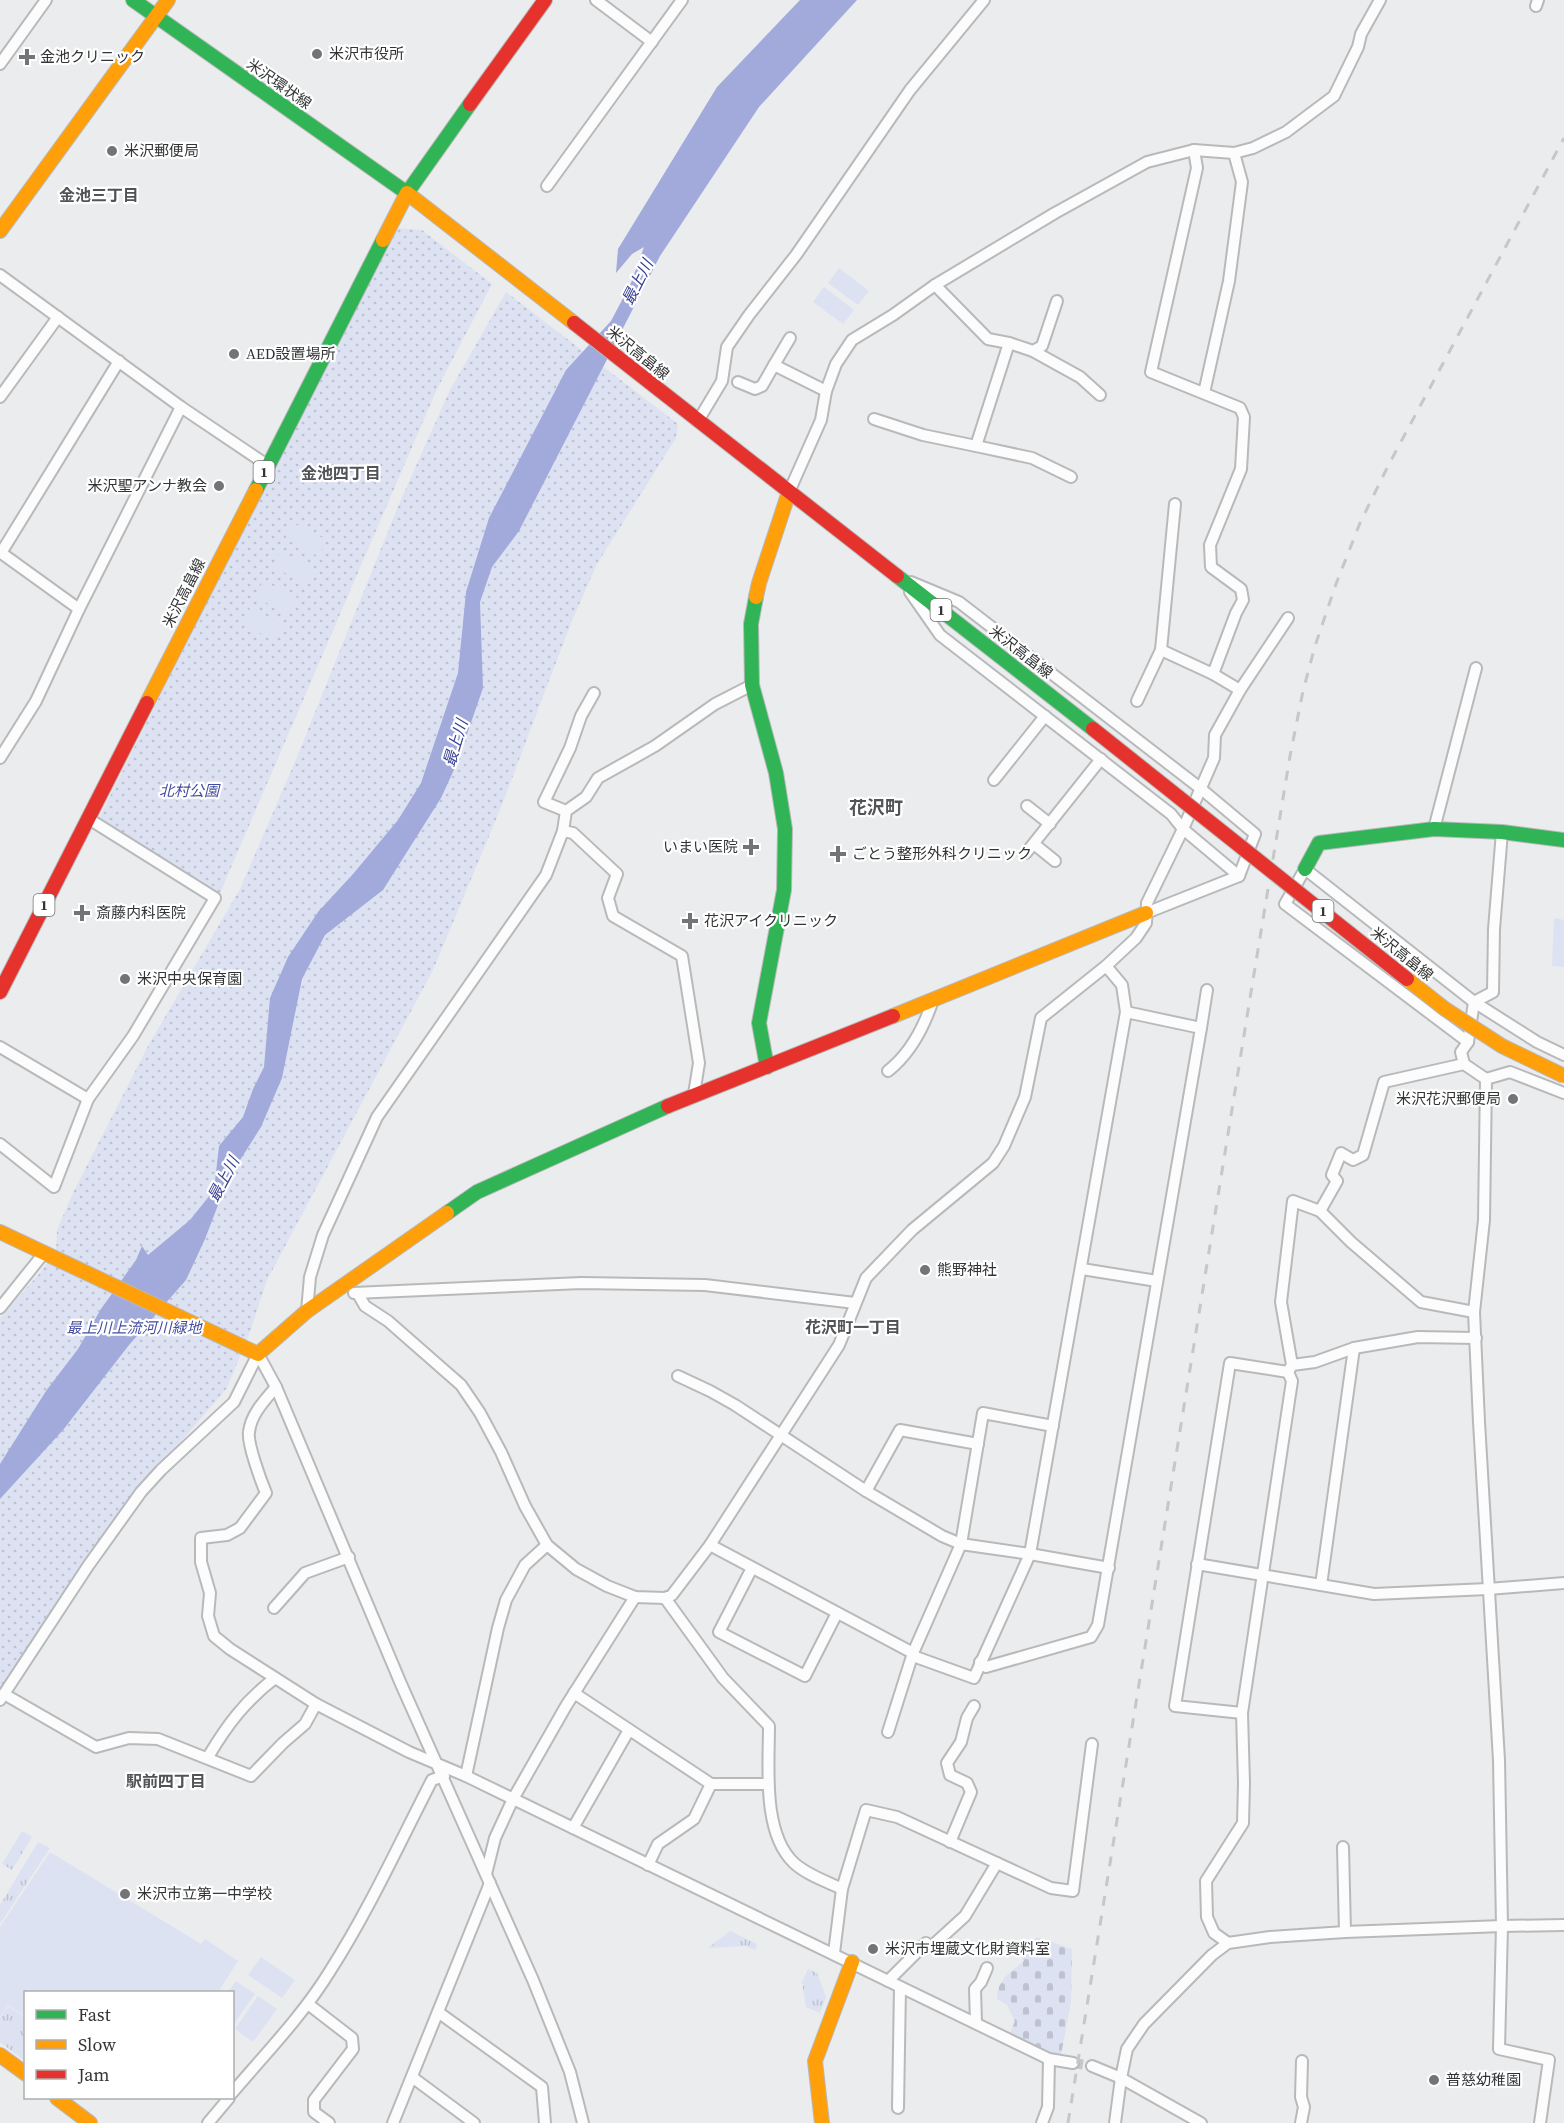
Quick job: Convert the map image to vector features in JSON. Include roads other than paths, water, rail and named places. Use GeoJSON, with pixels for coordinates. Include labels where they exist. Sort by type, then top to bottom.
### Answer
{"type":"FeatureCollection","features":[{"type":"Feature","properties":{"kind":"street"},"geometry":{"type":"LineString","coordinates":[[0,64],[46,0]]}},
{"type":"Feature","properties":{"kind":"street","name":"米沢環状線"},"geometry":{"type":"LineString","coordinates":[[133,0],[407,193]]}},
{"type":"Feature","properties":{"kind":"street"},"geometry":{"type":"LineString","coordinates":[[0,231],[168,0]]}},
{"type":"Feature","properties":{"kind":"street"},"geometry":{"type":"LineString","coordinates":[[407,193],[545,0]]}},
{"type":"Feature","properties":{"kind":"street"},"geometry":{"type":"LineString","coordinates":[[596,0],[652,42]]}},
{"type":"Feature","properties":{"kind":"street"},"geometry":{"type":"LineString","coordinates":[[547,186],[682,0]]}},
{"type":"Feature","properties":{"kind":"street"},"geometry":{"type":"LineString","coordinates":[[698,421],[722,381],[727,347],[796,255],[910,90],[984,0]]}},
{"type":"Feature","properties":{"kind":"street"},"geometry":{"type":"LineString","coordinates":[[767,1067],[759,1023],[784,890],[785,829],[776,773],[752,685],[751,624],[759,583],[789,492],[821,420],[826,391],[836,364],[852,340],[893,315],[935,285],[1055,213],[1148,162],[1194,150],[1234,153],[1253,148],[1286,132],[1334,96],[1359,47],[1361,34],[1380,0]]}},
{"type":"Feature","properties":{"kind":"street"},"geometry":{"type":"LineString","coordinates":[[1194,150],[1197,168],[1151,372],[1240,408],[1244,417],[1241,469],[1210,545],[1211,567],[1241,590],[1243,600],[1213,674]]}},
{"type":"Feature","properties":{"kind":"street"},"geometry":{"type":"LineString","coordinates":[[1204,393],[1229,281],[1241,193],[1239,164],[1234,153]]}},
{"type":"Feature","properties":{"kind":"street","name":"米沢高畠線"},"geometry":{"type":"LineString","coordinates":[[0,992],[407,193],[1093,729],[1445,1009],[1502,1046],[1564,1076]]}},
{"type":"Feature","properties":{"kind":"street"},"geometry":{"type":"LineString","coordinates":[[0,275],[180,406],[267,465]]}},
{"type":"Feature","properties":{"kind":"street"},"geometry":{"type":"LineString","coordinates":[[935,285],[988,339],[1033,351],[1080,377],[1100,395]]}},
{"type":"Feature","properties":{"kind":"street"},"geometry":{"type":"LineString","coordinates":[[1033,351],[1042,346],[1058,301]]}},
{"type":"Feature","properties":{"kind":"street"},"geometry":{"type":"LineString","coordinates":[[0,397],[58,317]]}},
{"type":"Feature","properties":{"kind":"street"},"geometry":{"type":"LineString","coordinates":[[738,382],[755,389],[762,386],[790,338]]}},
{"type":"Feature","properties":{"kind":"street"},"geometry":{"type":"LineString","coordinates":[[976,446],[1009,343]]}},
{"type":"Feature","properties":{"kind":"street"},"geometry":{"type":"LineString","coordinates":[[79,609],[0,552],[119,361]]}},
{"type":"Feature","properties":{"kind":"street"},"geometry":{"type":"LineString","coordinates":[[774,365],[826,391]]}},
{"type":"Feature","properties":{"kind":"street"},"geometry":{"type":"LineString","coordinates":[[0,758],[36,701],[180,406]]}},
{"type":"Feature","properties":{"kind":"street"},"geometry":{"type":"LineString","coordinates":[[874,419],[923,435],[1032,458],[1071,477]]}},
{"type":"Feature","properties":{"kind":"street"},"geometry":{"type":"LineString","coordinates":[[1137,701],[1161,650],[1175,504]]}},
{"type":"Feature","properties":{"kind":"street"},"geometry":{"type":"LineString","coordinates":[[899,577],[940,635],[1171,814],[1183,829],[1239,876]]}},
{"type":"Feature","properties":{"kind":"street"},"geometry":{"type":"LineString","coordinates":[[316,1704],[304,1724],[251,1776],[158,1739],[129,1738],[96,1747],[2,1697],[88,1566],[141,1492],[161,1470],[234,1402],[258,1354],[307,1311],[477,1192],[694,1094],[767,1067],[1239,876],[1255,834],[1200,788],[959,602],[899,577]]}},
{"type":"Feature","properties":{"kind":"street"},"geometry":{"type":"LineString","coordinates":[[358,1294],[365,1306],[388,1322],[461,1386],[480,1413],[501,1452],[525,1506],[548,1545],[576,1569],[635,1598],[665,1598],[672,1595],[710,1545],[839,1345],[866,1278],[912,1230],[993,1163],[1004,1146],[1025,1097],[1041,1018],[1106,966],[1136,938],[1146,924],[1147,903],[1214,758],[1215,735],[1240,690],[1288,618]]}},
{"type":"Feature","properties":{"kind":"street"},"geometry":{"type":"LineString","coordinates":[[1161,650],[1213,674],[1240,690]]}},
{"type":"Feature","properties":{"kind":"street"},"geometry":{"type":"LineString","coordinates":[[1434,829],[1476,668]]}},
{"type":"Feature","properties":{"kind":"street"},"geometry":{"type":"LineString","coordinates":[[307,1311],[310,1277],[324,1235],[377,1117],[546,875],[563,831],[566,812],[586,797],[598,778],[655,746],[715,704],[752,685]]}},
{"type":"Feature","properties":{"kind":"street"},"geometry":{"type":"LineString","coordinates":[[566,812],[544,802],[570,748],[581,716],[594,693]]}},
{"type":"Feature","properties":{"kind":"street"},"geometry":{"type":"LineString","coordinates":[[994,780],[1045,716]]}},
{"type":"Feature","properties":{"kind":"street"},"geometry":{"type":"LineString","coordinates":[[1055,861],[1030,849],[1101,759]]}},
{"type":"Feature","properties":{"kind":"street"},"geometry":{"type":"LineString","coordinates":[[1027,806],[1050,824]]}},
{"type":"Feature","properties":{"kind":"street"},"geometry":{"type":"LineString","coordinates":[[0,1144],[54,1187],[88,1099],[133,1036],[215,898],[89,819]]}},
{"type":"Feature","properties":{"kind":"street"},"geometry":{"type":"LineString","coordinates":[[1467,1042],[1285,904],[1319,843],[1434,829],[1502,832],[1564,840]]}},
{"type":"Feature","properties":{"kind":"street"},"geometry":{"type":"LineString","coordinates":[[563,831],[573,833],[617,874],[608,898],[613,916],[682,956],[699,1063],[694,1094]]}},
{"type":"Feature","properties":{"kind":"street"},"geometry":{"type":"LineString","coordinates":[[1474,1002],[1493,992],[1494,929],[1502,832]]}},
{"type":"Feature","properties":{"kind":"street"},"geometry":{"type":"LineString","coordinates":[[1305,869],[1474,1002],[1537,1042],[1564,1055]]}},
{"type":"Feature","properties":{"kind":"street"},"geometry":{"type":"LineString","coordinates":[[710,1545],[913,1654],[974,1678],[1030,1554],[1126,1012],[1122,985],[1106,966]]}},
{"type":"Feature","properties":{"kind":"street"},"geometry":{"type":"LineString","coordinates":[[980,1662],[986,1667],[1091,1637],[1098,1625],[1207,990]]}},
{"type":"Feature","properties":{"kind":"street"},"geometry":{"type":"LineString","coordinates":[[888,1071],[900,1061],[924,1025],[933,1000]]}},
{"type":"Feature","properties":{"kind":"street"},"geometry":{"type":"LineString","coordinates":[[1474,1002],[1467,1042],[1461,1052],[1464,1064],[1486,1079]]}},
{"type":"Feature","properties":{"kind":"street"},"geometry":{"type":"LineString","coordinates":[[1126,1012],[1201,1028]]}},
{"type":"Feature","properties":{"kind":"street"},"geometry":{"type":"LineString","coordinates":[[0,1047],[88,1099]]}},
{"type":"Feature","properties":{"kind":"street"},"geometry":{"type":"LineString","coordinates":[[1320,1211],[1337,1181],[1332,1175],[1341,1153],[1353,1160],[1363,1155],[1384,1082],[1464,1064]]}},
{"type":"Feature","properties":{"kind":"street"},"geometry":{"type":"LineString","coordinates":[[1486,1079],[1510,1072],[1564,1093]]}},
{"type":"Feature","properties":{"kind":"street"},"geometry":{"type":"LineString","coordinates":[[1486,1079],[1484,1220],[1474,1312],[1498,1760],[1502,1926],[1499,2049],[1549,2060],[1540,2123]]}},
{"type":"Feature","properties":{"kind":"street"},"geometry":{"type":"LineString","coordinates":[[1228,1943],[1214,1933],[1207,1917],[1206,1881],[1242,1823],[1244,1783],[1242,1713],[1292,1381],[1281,1302],[1293,1201],[1320,1211],[1351,1242],[1421,1302],[1474,1312]]}},
{"type":"Feature","properties":{"kind":"street"},"geometry":{"type":"LineString","coordinates":[[0,1232],[258,1354],[276,1387],[401,1684],[444,1776],[533,1980],[570,2072],[583,2123]]}},
{"type":"Feature","properties":{"kind":"street"},"geometry":{"type":"LineString","coordinates":[[0,1308],[44,1253]]}},
{"type":"Feature","properties":{"kind":"street"},"geometry":{"type":"LineString","coordinates":[[1082,1269],[1157,1281]]}},
{"type":"Feature","properties":{"kind":"street"},"geometry":{"type":"LineString","coordinates":[[340,1288],[358,1294],[581,1282],[705,1285],[855,1303]]}},
{"type":"Feature","properties":{"kind":"street"},"geometry":{"type":"LineString","coordinates":[[1242,1713],[1175,1706],[1230,1363],[1290,1369],[1354,1348],[1418,1337],[1476,1338]]}},
{"type":"Feature","properties":{"kind":"street"},"geometry":{"type":"LineString","coordinates":[[1321,1585],[1354,1348]]}},
{"type":"Feature","properties":{"kind":"street"},"geometry":{"type":"LineString","coordinates":[[678,1376],[710,1391],[866,1491],[942,1536],[961,1544],[1109,1568]]}},
{"type":"Feature","properties":{"kind":"street"},"geometry":{"type":"LineString","coordinates":[[276,1387],[258,1409],[248,1433],[259,1477],[266,1492],[240,1528],[227,1535],[201,1538],[201,1562],[210,1593],[208,1616],[214,1636],[316,1704],[409,1752],[466,1776],[1049,2059],[1073,2062]]}},
{"type":"Feature","properties":{"kind":"street"},"geometry":{"type":"LineString","coordinates":[[888,1732],[913,1654],[961,1544],[983,1413],[1053,1426]]}},
{"type":"Feature","properties":{"kind":"street"},"geometry":{"type":"LineString","coordinates":[[866,1491],[900,1430],[978,1444]]}},
{"type":"Feature","properties":{"kind":"street"},"geometry":{"type":"LineString","coordinates":[[466,1776],[506,1600],[525,1565],[548,1545]]}},
{"type":"Feature","properties":{"kind":"street"},"geometry":{"type":"LineString","coordinates":[[274,1608],[305,1573],[348,1557]]}},
{"type":"Feature","properties":{"kind":"street"},"geometry":{"type":"LineString","coordinates":[[1197,1564],[1374,1594],[1564,1583]]}},
{"type":"Feature","properties":{"kind":"street"},"geometry":{"type":"LineString","coordinates":[[752,1568],[719,1632],[804,1676],[837,1613]]}},
{"type":"Feature","properties":{"kind":"street"},"geometry":{"type":"LineString","coordinates":[[393,2123],[438,2012],[488,1878],[495,1838],[513,1800],[574,1693],[635,1598]]}},
{"type":"Feature","properties":{"kind":"street"},"geometry":{"type":"LineString","coordinates":[[665,1598],[723,1678],[769,1726],[768,1784],[772,1820],[782,1849],[804,1871],[843,1888]]}},
{"type":"Feature","properties":{"kind":"street"},"geometry":{"type":"LineString","coordinates":[[208,1757],[226,1727],[255,1694],[275,1678]]}},
{"type":"Feature","properties":{"kind":"street"},"geometry":{"type":"LineString","coordinates":[[574,1693],[711,1784],[768,1784]]}},
{"type":"Feature","properties":{"kind":"street"},"geometry":{"type":"LineString","coordinates":[[950,1842],[971,1792],[968,1783],[950,1775],[947,1763],[961,1742],[967,1718],[974,1706]]}},
{"type":"Feature","properties":{"kind":"street"},"geometry":{"type":"LineString","coordinates":[[573,1828],[629,1730]]}},
{"type":"Feature","properties":{"kind":"street"},"geometry":{"type":"LineString","coordinates":[[834,1953],[843,1888],[866,1810],[897,1817],[1052,1888],[1073,1891],[1092,1744]]}},
{"type":"Feature","properties":{"kind":"street"},"geometry":{"type":"LineString","coordinates":[[234,2091],[308,2004],[361,1918],[432,1780],[444,1776]]}},
{"type":"Feature","properties":{"kind":"street"},"geometry":{"type":"LineString","coordinates":[[648,1865],[658,1844],[694,1819],[711,1784]]}},
{"type":"Feature","properties":{"kind":"street"},"geometry":{"type":"LineString","coordinates":[[1343,1847],[1345,1932]]}},
{"type":"Feature","properties":{"kind":"street"},"geometry":{"type":"LineString","coordinates":[[888,1981],[926,1943],[931,1947],[965,1916],[997,1863]]}},
{"type":"Feature","properties":{"kind":"street"},"geometry":{"type":"LineString","coordinates":[[1115,2123],[1126,2049],[1144,2024],[1212,1955],[1228,1943],[1270,1937],[1345,1932],[1564,1925]]}},
{"type":"Feature","properties":{"kind":"street"},"geometry":{"type":"LineString","coordinates":[[822,2123],[815,2061],[852,1962]]}},
{"type":"Feature","properties":{"kind":"street"},"geometry":{"type":"LineString","coordinates":[[976,2023],[975,1989],[987,1968]]}},
{"type":"Feature","properties":{"kind":"street"},"geometry":{"type":"LineString","coordinates":[[898,2108],[900,1987]]}},
{"type":"Feature","properties":{"kind":"street"},"geometry":{"type":"LineString","coordinates":[[308,2004],[352,2038],[353,2049],[314,2100],[314,2112],[329,2123]]}},
{"type":"Feature","properties":{"kind":"street"},"geometry":{"type":"LineString","coordinates":[[438,2012],[542,2087],[545,2123]]}},
{"type":"Feature","properties":{"kind":"street"},"geometry":{"type":"LineString","coordinates":[[0,2055],[24,2073]]}},
{"type":"Feature","properties":{"kind":"street"},"geometry":{"type":"LineString","coordinates":[[1042,2123],[1048,2107],[1049,2059]]}},
{"type":"Feature","properties":{"kind":"street"},"geometry":{"type":"LineString","coordinates":[[1301,2123],[1304,2107],[1301,2097],[1302,2061]]}},
{"type":"Feature","properties":{"kind":"street"},"geometry":{"type":"LineString","coordinates":[[1092,2066],[1121,2078],[1201,2123]]}},
{"type":"Feature","properties":{"kind":"street"},"geometry":{"type":"LineString","coordinates":[[412,2077],[474,2123]]}},
{"type":"Feature","properties":{"kind":"street"},"geometry":{"type":"LineString","coordinates":[[60,2099],[90,2123]]}},
{"type":"Feature","properties":{"kind":"street"},"geometry":{"type":"LineString","coordinates":[[208,2123],[226,2099]]}},
{"type":"Feature","properties":{"kind":"water","name":"最上川"},"geometry":{"type":"Polygon","coordinates":[[[800,0],[857,0],[759,107],[660,256],[519,531],[492,567],[480,602],[483,688],[457,763],[441,798],[383,890],[325,935],[302,979],[282,1078],[261,1127],[228,1179],[205,1239],[186,1280],[129,1345],[63,1430],[0,1499],[0,1464],[46,1391],[78,1349],[101,1309],[136,1260],[142,1246],[148,1255],[190,1220],[214,1190],[219,1146],[243,1117],[264,1067],[270,998],[288,957],[318,912],[398,820],[421,783],[458,673],[466,592],[489,518],[566,370],[611,321],[631,283],[644,247],[632,254],[616,273],[618,249],[717,87],[800,0]]]}},
{"type":"Feature","properties":{"kind":"tunnel"},"geometry":{"type":"LineString","coordinates":[[1073,2063],[1092,2066]]}},
{"type":"Feature","properties":{"kind":"railway"},"geometry":{"type":"LineString","coordinates":[[1068,2123],[1251,992],[1303,691],[1336,584],[1360,523],[1389,464],[1564,138]]}},
{"type":"Feature","properties":{"kind":"place","name":"米沢市役所"},"geometry":{"type":"Point","coordinates":[317,54]}},
{"type":"Feature","properties":{"kind":"place","name":"金池クリニック"},"geometry":{"type":"Point","coordinates":[27,57]}},
{"type":"Feature","properties":{"kind":"place","name":"米沢郵便局"},"geometry":{"type":"Point","coordinates":[112,151]}},
{"type":"Feature","properties":{"kind":"place","name":"AED設置場所"},"geometry":{"type":"Point","coordinates":[234,354]}},
{"type":"Feature","properties":{"kind":"place","name":"米沢聖アンナ教会"},"geometry":{"type":"Point","coordinates":[219,486]}},
{"type":"Feature","properties":{"kind":"place","name":"いまい医院"},"geometry":{"type":"Point","coordinates":[751,847]}},
{"type":"Feature","properties":{"kind":"place","name":"ごとう整形外科クリニック"},"geometry":{"type":"Point","coordinates":[838,854]}},
{"type":"Feature","properties":{"kind":"place","name":"斎藤内科医院"},"geometry":{"type":"Point","coordinates":[82,913]}},
{"type":"Feature","properties":{"kind":"place","name":"花沢アイクリニック"},"geometry":{"type":"Point","coordinates":[690,921]}},
{"type":"Feature","properties":{"kind":"place","name":"米沢中央保育園"},"geometry":{"type":"Point","coordinates":[125,979]}},
{"type":"Feature","properties":{"kind":"place","name":"米沢花沢郵便局"},"geometry":{"type":"Point","coordinates":[1513,1099]}},
{"type":"Feature","properties":{"kind":"place","name":"熊野神社"},"geometry":{"type":"Point","coordinates":[925,1270]}},
{"type":"Feature","properties":{"kind":"place","name":"米沢市立第一中学校"},"geometry":{"type":"Point","coordinates":[125,1894]}},
{"type":"Feature","properties":{"kind":"place","name":"米沢市埋蔵文化財資料室"},"geometry":{"type":"Point","coordinates":[873,1949]}},
{"type":"Feature","properties":{"kind":"place","name":"普慈幼稚園"},"geometry":{"type":"Point","coordinates":[1434,2080]}},
{"type":"Feature","properties":{"kind":"district","name":"金池三丁目"},"geometry":{"type":"Point","coordinates":[99,195]}},
{"type":"Feature","properties":{"kind":"district","name":"金池四丁目"},"geometry":{"type":"Point","coordinates":[341,473]}},
{"type":"Feature","properties":{"kind":"district","name":"花沢町"},"geometry":{"type":"Point","coordinates":[876,808]}},
{"type":"Feature","properties":{"kind":"district","name":"花沢町一丁目"},"geometry":{"type":"Point","coordinates":[853,1327]}},
{"type":"Feature","properties":{"kind":"district","name":"駅前四丁目"},"geometry":{"type":"Point","coordinates":[166,1781]}},
{"type":"Feature","properties":{"kind":"park label","name":"北村公園"},"geometry":{"type":"Point","coordinates":[189,791]}},
{"type":"Feature","properties":{"kind":"park label","name":"最上川上流河川緑地"},"geometry":{"type":"Point","coordinates":[134,1328]}}]}
